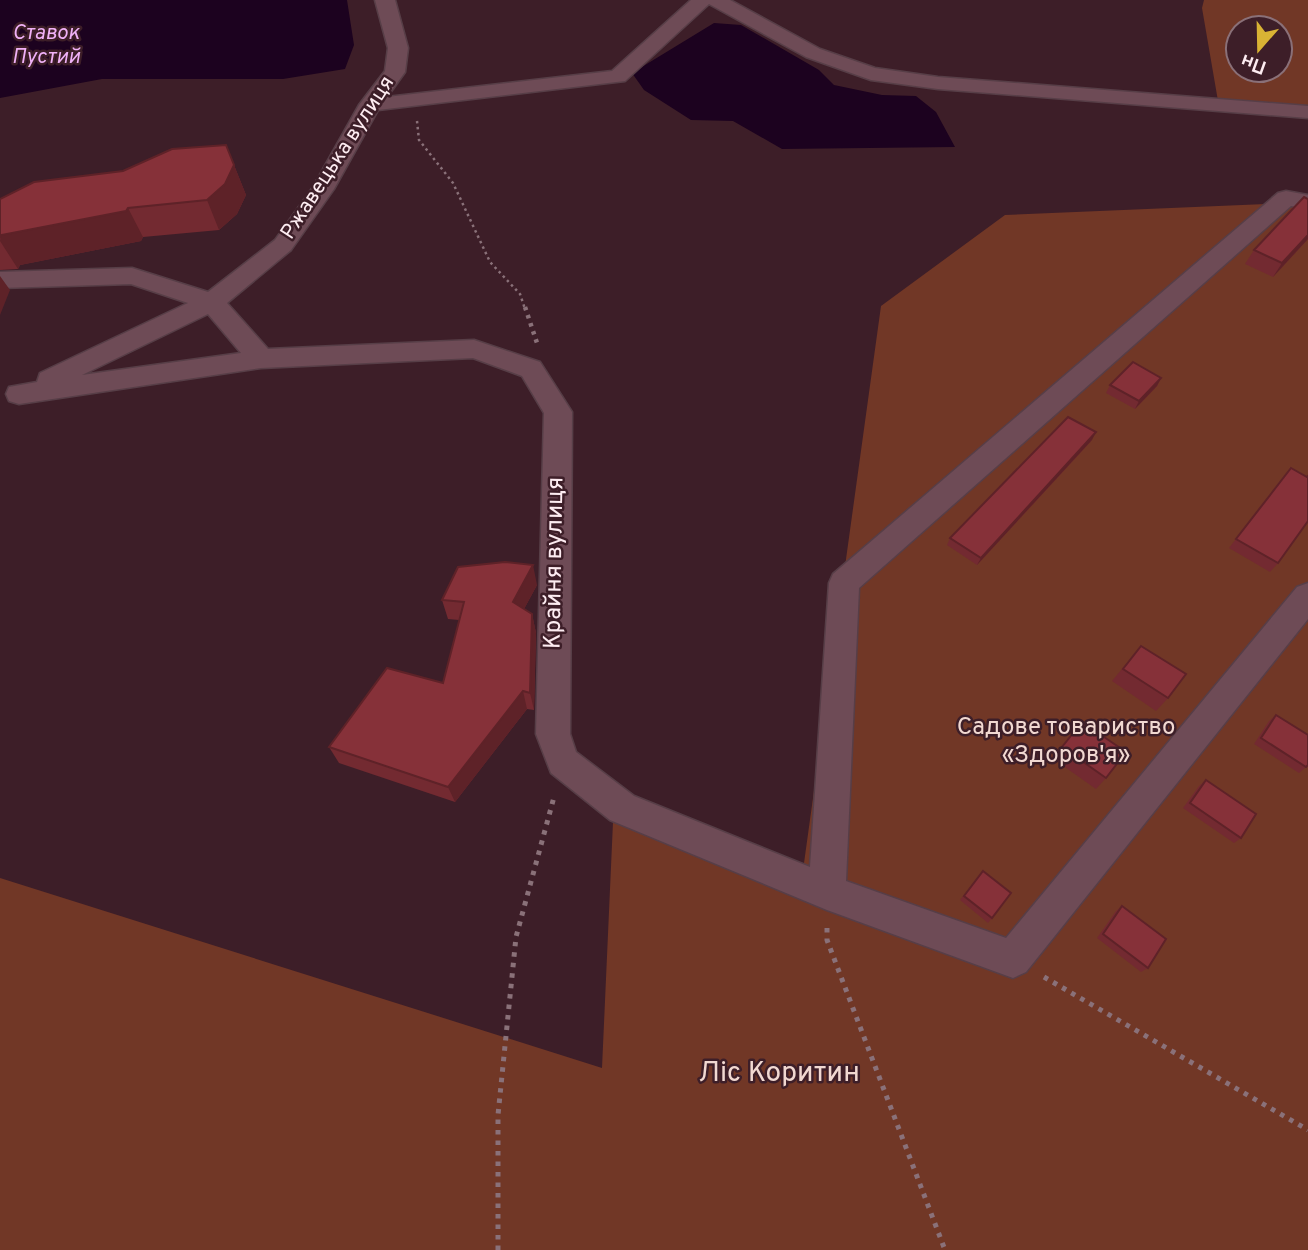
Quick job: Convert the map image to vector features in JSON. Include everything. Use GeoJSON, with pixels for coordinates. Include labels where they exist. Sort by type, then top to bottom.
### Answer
{"type":"FeatureCollection","features":[{"type":"Feature","properties":{"kind":"street","name":"Ржавецька вулиця"},"geometry":{"type":"LineString","coordinates":[[10,399],[212,302],[283,245],[323,189],[370,104],[395,72],[398,48],[384,0]]}},
{"type":"Feature","properties":{"kind":"street"},"geometry":{"type":"LineString","coordinates":[[370,104],[618,77],[702,0]]}},
{"type":"Feature","properties":{"kind":"street"},"geometry":{"type":"LineString","coordinates":[[716,0],[773,34],[813,53],[871,74],[939,83],[1308,112]]}},
{"type":"Feature","properties":{"kind":"street"},"geometry":{"type":"LineString","coordinates":[[827,892],[844,583],[1286,198],[1308,202]]}},
{"type":"Feature","properties":{"kind":"street"},"geometry":{"type":"LineString","coordinates":[[0,280],[132,276],[212,302],[261,359]]}},
{"type":"Feature","properties":{"kind":"street"},"geometry":{"type":"LineString","coordinates":[[10,399],[261,359],[474,349],[531,369]]}},
{"type":"Feature","properties":{"kind":"street","name":"Крайня вулиця"},"geometry":{"type":"LineString","coordinates":[[531,369],[558,412],[553,734],[563,762]]}},
{"type":"Feature","properties":{"kind":"street"},"geometry":{"type":"LineString","coordinates":[[563,762],[622,808],[827,892],[1013,959],[1308,596]]}},
{"type":"Feature","properties":{"kind":"path"},"geometry":{"type":"LineString","coordinates":[[415,99],[419,140],[453,183],[490,262],[520,294],[536,332],[540,359],[531,369]]}},
{"type":"Feature","properties":{"kind":"path"},"geometry":{"type":"LineString","coordinates":[[498,1250],[498,1115],[516,937],[563,762]]}},
{"type":"Feature","properties":{"kind":"path"},"geometry":{"type":"LineString","coordinates":[[827,892],[827,940],[945,1250]]}},
{"type":"Feature","properties":{"kind":"path"},"geometry":{"type":"LineString","coordinates":[[1013,959],[1308,1130]]}},
{"type":"Feature","properties":{"kind":"green space"},"geometry":{"type":"Polygon","coordinates":[[[1204,0],[1308,0],[1308,109],[1218,101],[1202,8],[1204,0]]]}},
{"type":"Feature","properties":{"kind":"green space"},"geometry":{"type":"Polygon","coordinates":[[[1289,203],[1308,205],[1308,1250],[0,1250],[0,878],[602,1068],[613,822],[800,892],[881,306],[1005,215],[1289,203]]]}},
{"type":"Feature","properties":{"kind":"water","name":"Ставок Пустий"},"geometry":{"type":"Polygon","coordinates":[[[0,0],[347,0],[354,45],[345,69],[283,79],[102,79],[0,98],[0,0]]]}},
{"type":"Feature","properties":{"kind":"water"},"geometry":{"type":"Polygon","coordinates":[[[714,23],[741,25],[819,70],[834,85],[882,95],[916,96],[936,112],[955,147],[782,149],[733,121],[691,120],[644,90],[632,73],[714,23]]]}},
{"type":"Feature","properties":{"kind":"building"},"geometry":{"type":"Polygon","coordinates":[[[226,145],[234,165],[225,184],[207,200],[128,208],[126,211],[1,235],[0,238],[0,199],[34,182],[123,171],[172,149],[226,145]]]}},
{"type":"Feature","properties":{"kind":"building"},"geometry":{"type":"Polygon","coordinates":[[[1304,197],[1308,199],[1308,235],[1282,263],[1254,250],[1304,197]]]}},
{"type":"Feature","properties":{"kind":"building"},"geometry":{"type":"Polygon","coordinates":[[[1133,362],[1161,378],[1139,401],[1110,385],[1133,362]]]}},
{"type":"Feature","properties":{"kind":"building"},"geometry":{"type":"Polygon","coordinates":[[[1068,417],[1096,432],[981,558],[950,538],[1068,417]]]}},
{"type":"Feature","properties":{"kind":"building"},"geometry":{"type":"Polygon","coordinates":[[[1291,468],[1308,476],[1308,521],[1278,563],[1236,539],[1291,468]]]}},
{"type":"Feature","properties":{"kind":"building"},"geometry":{"type":"Polygon","coordinates":[[[505,562],[533,565],[513,602],[532,614],[530,693],[523,691],[448,787],[329,747],[387,668],[443,683],[464,602],[442,600],[458,567],[505,562]]]}},
{"type":"Feature","properties":{"kind":"building"},"geometry":{"type":"Polygon","coordinates":[[[1141,646],[1186,674],[1168,698],[1123,669],[1141,646]]]}},
{"type":"Feature","properties":{"kind":"building"},"geometry":{"type":"Polygon","coordinates":[[[1276,715],[1308,735],[1306,767],[1261,738],[1276,715]]]}},
{"type":"Feature","properties":{"kind":"building"},"geometry":{"type":"Polygon","coordinates":[[[1082,722],[1126,752],[1106,778],[1062,747],[1082,722]]]}},
{"type":"Feature","properties":{"kind":"building"},"geometry":{"type":"Polygon","coordinates":[[[1206,780],[1256,814],[1241,838],[1190,803],[1206,780]]]}},
{"type":"Feature","properties":{"kind":"building"},"geometry":{"type":"Polygon","coordinates":[[[983,871],[1011,893],[992,918],[964,896],[983,871]]]}},
{"type":"Feature","properties":{"kind":"building"},"geometry":{"type":"Polygon","coordinates":[[[1122,906],[1166,939],[1148,968],[1103,934],[1122,906]]]}},
{"type":"Feature","properties":{"kind":"park label","name":"Садове товариство «Здоров'я»"},"geometry":{"type":"Point","coordinates":[1066,742]}},
{"type":"Feature","properties":{"kind":"park label","name":"Ліс Коритин"},"geometry":{"type":"Point","coordinates":[779,1074]}}]}
